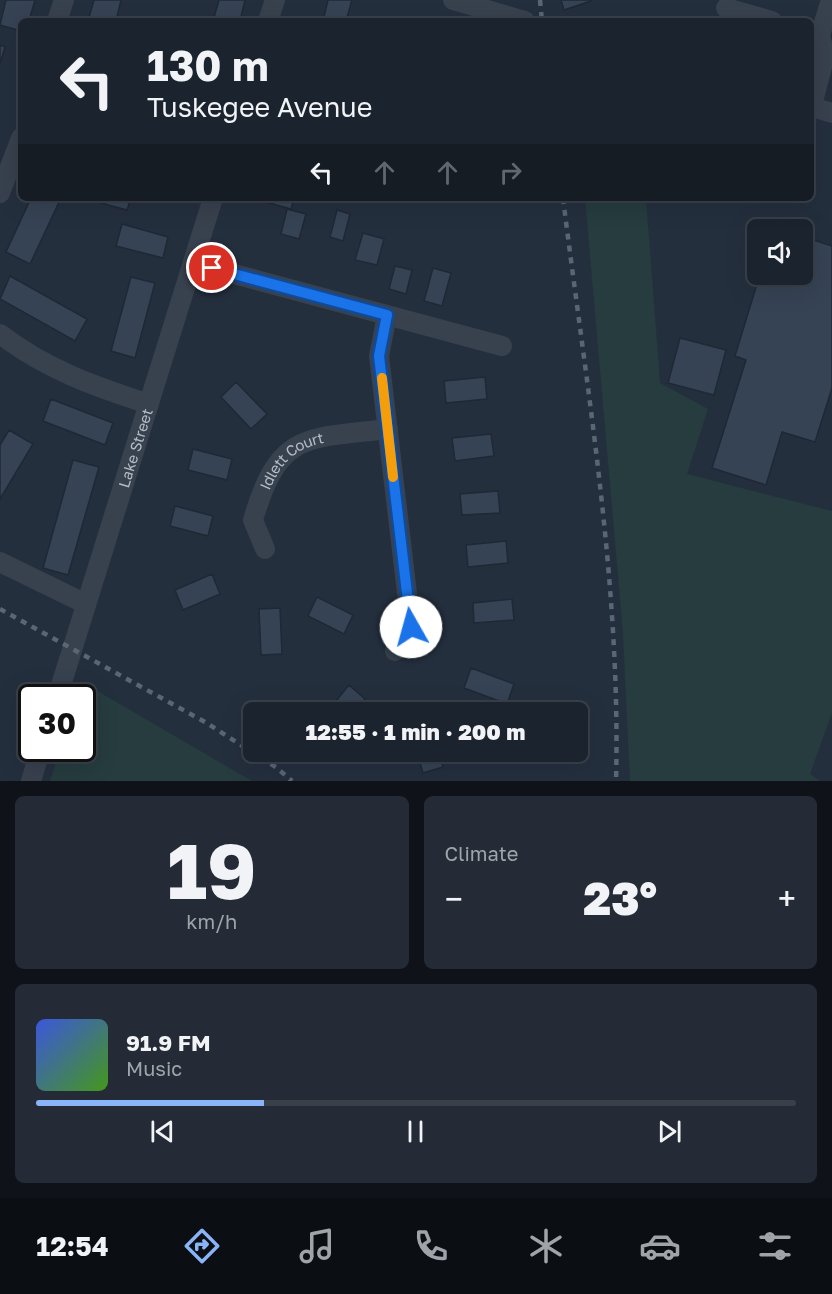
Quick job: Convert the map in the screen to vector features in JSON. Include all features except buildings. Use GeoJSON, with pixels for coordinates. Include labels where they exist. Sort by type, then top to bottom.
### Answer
{"type":"FeatureCollection","features":[{"type":"Feature","properties":{"kind":"street"},"geometry":{"type":"LineString","coordinates":[[58,18],[64,0]]}},
{"type":"Feature","properties":{"kind":"street"},"geometry":{"type":"LineString","coordinates":[[269,18],[274,0]]}},
{"type":"Feature","properties":{"kind":"street"},"geometry":{"type":"LineString","coordinates":[[453,0],[515,18]]}},
{"type":"Feature","properties":{"kind":"street"},"geometry":{"type":"LineString","coordinates":[[814,98],[825,56],[816,34],[831,0]]}},
{"type":"Feature","properties":{"kind":"street"},"geometry":{"type":"LineString","coordinates":[[726,8],[761,18]]}},
{"type":"Feature","properties":{"kind":"street"},"geometry":{"type":"LineString","coordinates":[[814,107],[832,113]]}},
{"type":"Feature","properties":{"kind":"street"},"geometry":{"type":"LineString","coordinates":[[0,193],[18,146]]}},
{"type":"Feature","properties":{"kind":"street","name":"Lake Street"},"geometry":{"type":"LineString","coordinates":[[61,684],[212,201]]}},
{"type":"Feature","properties":{"kind":"street"},"geometry":{"type":"LineString","coordinates":[[193,263],[502,346]]}},
{"type":"Feature","properties":{"kind":"street"},"geometry":{"type":"LineString","coordinates":[[387,315],[379,356],[411,627],[395,651]]}},
{"type":"Feature","properties":{"kind":"street"},"geometry":{"type":"LineString","coordinates":[[0,334],[16,346],[63,372],[89,384],[149,404]]}},
{"type":"Feature","properties":{"kind":"street","name":"Idlett Court"},"geometry":{"type":"LineString","coordinates":[[265,549],[253,520],[263,486],[274,466],[285,454],[318,437],[388,429]]}},
{"type":"Feature","properties":{"kind":"street"},"geometry":{"type":"LineString","coordinates":[[0,562],[86,604]]}},
{"type":"Feature","properties":{"kind":"street"},"geometry":{"type":"LineString","coordinates":[[31,781],[37,762]]}},
{"type":"Feature","properties":{"kind":"green space"},"geometry":{"type":"Polygon","coordinates":[[[585,201],[646,201],[660,383],[708,409],[687,474],[832,511],[832,713],[810,774],[820,781],[630,781],[623,633],[585,201]]]}},
{"type":"Feature","properties":{"kind":"green space"},"geometry":{"type":"Polygon","coordinates":[[[96,690],[252,781],[50,781],[56,762],[96,762],[96,690]]]}},
{"type":"Feature","properties":{"kind":"railway"},"geometry":{"type":"LineString","coordinates":[[540,0],[542,18]]}},
{"type":"Feature","properties":{"kind":"railway"},"geometry":{"type":"LineString","coordinates":[[563,201],[592,416],[608,562],[616,708],[616,781]]}},
{"type":"Feature","properties":{"kind":"railway"},"geometry":{"type":"LineString","coordinates":[[0,609],[205,722],[277,768],[292,781]]}},
{"type":"Feature","properties":{"kind":"slow traffic"},"geometry":{"type":"LineString","coordinates":[[382,378],[393,477]]}},
{"type":"Feature","properties":{"kind":"route"},"geometry":{"type":"LineString","coordinates":[[212,268],[387,315],[379,356],[411,627]]}}]}
